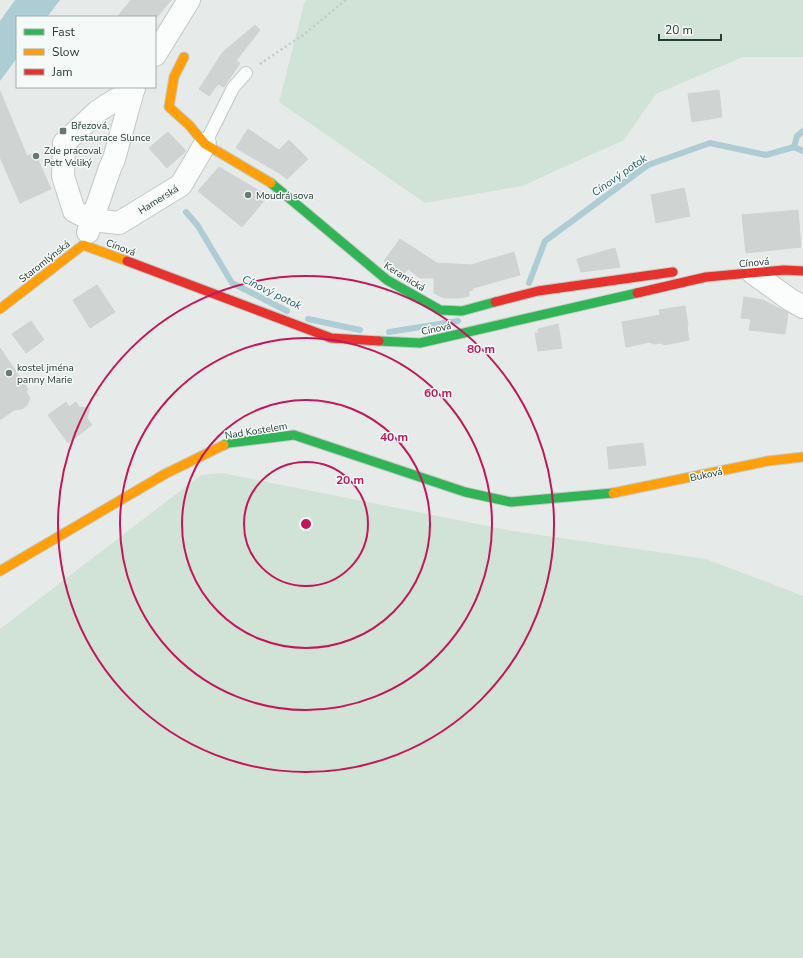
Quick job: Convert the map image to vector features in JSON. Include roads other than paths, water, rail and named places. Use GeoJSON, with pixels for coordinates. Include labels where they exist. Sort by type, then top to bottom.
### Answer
{"type":"FeatureCollection","features":[{"type":"Feature","properties":{"kind":"street"},"geometry":{"type":"LineString","coordinates":[[156,53],[190,0]]}},
{"type":"Feature","properties":{"kind":"street","name":"Keramická"},"geometry":{"type":"LineString","coordinates":[[184,57],[174,77],[169,107],[189,125],[206,144],[273,184],[387,280],[440,310],[462,311],[538,291],[684,270]]}},
{"type":"Feature","properties":{"kind":"street","name":"Hamerská"},"geometry":{"type":"LineString","coordinates":[[134,88],[98,111],[64,143],[63,176],[74,211],[92,220],[119,223],[181,185],[206,144]]}},
{"type":"Feature","properties":{"kind":"street","name":"Hamerská"},"geometry":{"type":"LineString","coordinates":[[83,245],[114,159],[134,88]]}},
{"type":"Feature","properties":{"kind":"street","name":"Cínová"},"geometry":{"type":"LineString","coordinates":[[83,245],[331,338],[420,343],[706,277],[803,270]]}},
{"type":"Feature","properties":{"kind":"street","name":"Staromlýnská"},"geometry":{"type":"LineString","coordinates":[[0,309],[83,245]]}},
{"type":"Feature","properties":{"kind":"street"},"geometry":{"type":"LineString","coordinates":[[699,268],[706,277]]}},
{"type":"Feature","properties":{"kind":"street"},"geometry":{"type":"LineString","coordinates":[[753,273],[789,299],[803,307]]}},
{"type":"Feature","properties":{"kind":"street","name":"Nad Kostelem"},"geometry":{"type":"LineString","coordinates":[[0,571],[165,474],[228,443],[294,435],[465,492],[511,502],[610,494]]}},
{"type":"Feature","properties":{"kind":"street","name":"Buková"},"geometry":{"type":"LineString","coordinates":[[610,494],[768,460],[803,456]]}},
{"type":"Feature","properties":{"kind":"lane"},"geometry":{"type":"LineString","coordinates":[[206,144],[233,88],[246,73]]}},
{"type":"Feature","properties":{"kind":"water"},"geometry":{"type":"Polygon","coordinates":[[[15,0],[60,0],[48,16],[16,16],[16,59],[0,81],[0,21],[15,0]]]}},
{"type":"Feature","properties":{"kind":"waterway"},"geometry":{"type":"LineString","coordinates":[[794,147],[797,136],[803,131]]}},
{"type":"Feature","properties":{"kind":"waterway","name":"Cínový potok"},"geometry":{"type":"LineString","coordinates":[[529,283],[545,241],[648,165],[710,143],[766,155],[794,147],[803,151]]}},
{"type":"Feature","properties":{"kind":"waterway","name":"Cínový potok"},"geometry":{"type":"LineString","coordinates":[[186,212],[198,226],[232,283],[287,311]]}},
{"type":"Feature","properties":{"kind":"waterway","name":"Cínový potok"},"geometry":{"type":"LineString","coordinates":[[308,319],[360,330]]}},
{"type":"Feature","properties":{"kind":"waterway","name":"Cínový potok"},"geometry":{"type":"LineString","coordinates":[[389,332],[458,321]]}},
{"type":"Feature","properties":{"kind":"place","name":"Březová, restaurace Slunce"},"geometry":{"type":"Point","coordinates":[63,131]}},
{"type":"Feature","properties":{"kind":"place","name":"Zde pracoval Petr Veliký"},"geometry":{"type":"Point","coordinates":[36,156]}},
{"type":"Feature","properties":{"kind":"place","name":"Moudrá sova"},"geometry":{"type":"Point","coordinates":[248,195]}},
{"type":"Feature","properties":{"kind":"place","name":"kostel jména panny Marie"},"geometry":{"type":"Point","coordinates":[9,373]}}]}
